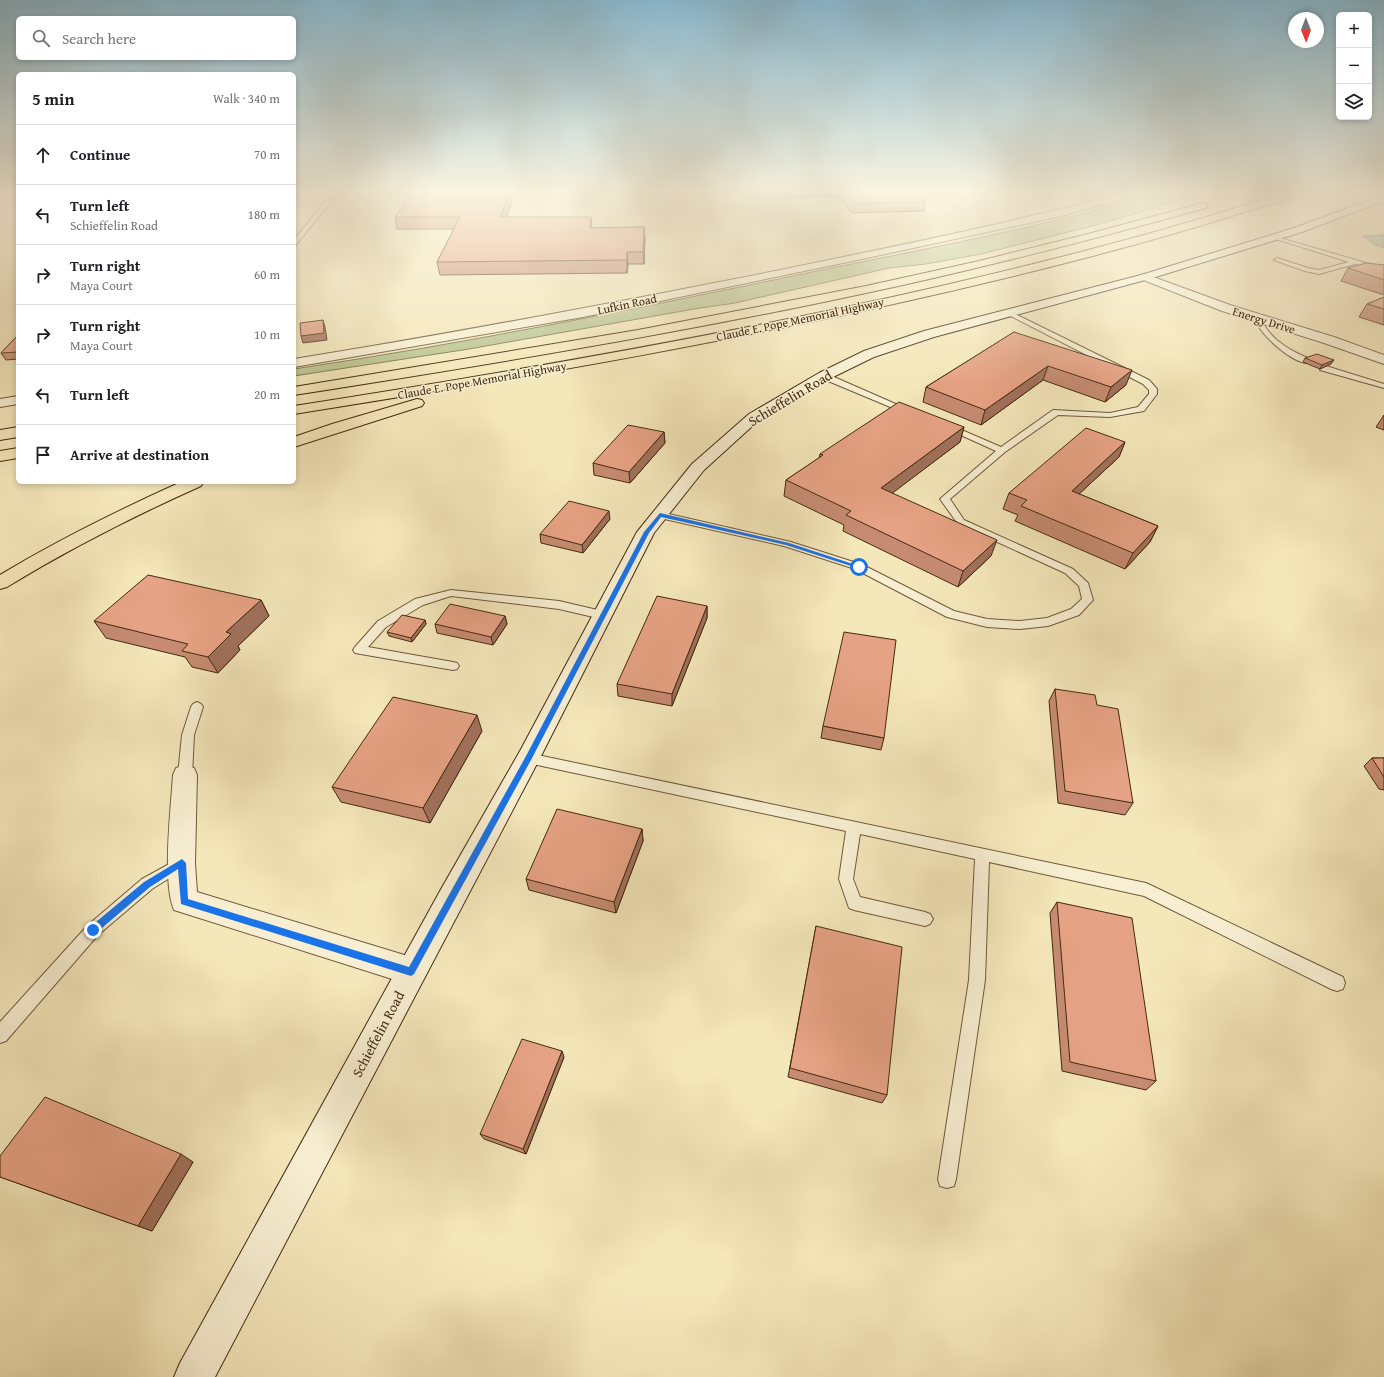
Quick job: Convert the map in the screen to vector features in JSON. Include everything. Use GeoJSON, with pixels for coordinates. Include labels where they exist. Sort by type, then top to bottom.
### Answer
{"type":"FeatureCollection","features":[{"type":"Feature","properties":{"kind":"highway","name":"Claude E. Pope Memorial Highway"},"geometry":{"type":"LineString","coordinates":[[296,391],[522,355],[776,308],[1014,255]]}},
{"type":"Feature","properties":{"kind":"highway","name":"Claude E. Pope Memorial Highway"},"geometry":{"type":"LineString","coordinates":[[296,410],[520,374],[760,328],[980,280],[1080,255]]}},
{"type":"Feature","properties":{"kind":"highway"},"geometry":{"type":"LineString","coordinates":[[296,441],[365,418],[520,374]]}},
{"type":"Feature","properties":{"kind":"highway"},"geometry":{"type":"LineString","coordinates":[[0,435],[16,432]]}},
{"type":"Feature","properties":{"kind":"highway"},"geometry":{"type":"LineString","coordinates":[[0,456],[16,453]]}},
{"type":"Feature","properties":{"kind":"highway"},"geometry":{"type":"LineString","coordinates":[[0,583],[57,549],[158,498],[190,484]]}},
{"type":"Feature","properties":{"kind":"street","name":"Lufkin Road"},"geometry":{"type":"LineString","coordinates":[[296,362],[394,347],[591,312],[865,255]]}},
{"type":"Feature","properties":{"kind":"street","name":"Schieffelin Road"},"geometry":{"type":"LineString","coordinates":[[194,1377],[411,971],[528,758],[646,532],[698,467],[754,417],[824,376],[875,352],[929,334],[1145,277],[1215,255]]}},
{"type":"Feature","properties":{"kind":"street","name":"Energy Drive"},"geometry":{"type":"LineString","coordinates":[[1145,277],[1226,308],[1329,340],[1384,360]]}},
{"type":"Feature","properties":{"kind":"street"},"geometry":{"type":"LineString","coordinates":[[0,403],[16,400]]}},
{"type":"Feature","properties":{"kind":"street"},"geometry":{"type":"LineString","coordinates":[[185,775],[182,863],[184,901],[411,971]]}},
{"type":"Feature","properties":{"kind":"lane"},"geometry":{"type":"LineString","coordinates":[[1333,255],[1384,269]]}},
{"type":"Feature","properties":{"kind":"lane"},"geometry":{"type":"LineString","coordinates":[[1277,260],[1307,270],[1319,272],[1355,262]]}},
{"type":"Feature","properties":{"kind":"lane"},"geometry":{"type":"LineString","coordinates":[[660,515],[787,544],[859,567],[951,614],[987,623],[1020,625],[1048,622],[1075,612],[1088,600],[1084,585],[1069,571],[961,522],[945,499],[1002,450],[1056,412],[1110,415],[1141,409],[1154,394],[1153,388],[1146,382],[1009,313]]}},
{"type":"Feature","properties":{"kind":"lane"},"geometry":{"type":"LineString","coordinates":[[1264,320],[1261,325],[1265,333],[1274,342],[1307,361]]}},
{"type":"Feature","properties":{"kind":"lane"},"geometry":{"type":"LineString","coordinates":[[1324,368],[1384,386]]}},
{"type":"Feature","properties":{"kind":"lane"},"geometry":{"type":"LineString","coordinates":[[824,376],[921,416]]}},
{"type":"Feature","properties":{"kind":"lane"},"geometry":{"type":"LineString","coordinates":[[935,422],[1002,450]]}},
{"type":"Feature","properties":{"kind":"lane"},"geometry":{"type":"LineString","coordinates":[[453,666],[359,650],[382,624],[419,602],[451,593],[559,606],[602,615]]}},
{"type":"Feature","properties":{"kind":"lane"},"geometry":{"type":"LineString","coordinates":[[185,775],[188,735],[197,707]]}},
{"type":"Feature","properties":{"kind":"lane"},"geometry":{"type":"LineString","coordinates":[[528,758],[1146,890],[1337,983]]}},
{"type":"Feature","properties":{"kind":"lane"},"geometry":{"type":"LineString","coordinates":[[854,827],[846,879],[854,903],[925,919]]}},
{"type":"Feature","properties":{"kind":"lane"},"geometry":{"type":"LineString","coordinates":[[947,1179],[977,980],[982,854]]}},
{"type":"Feature","properties":{"kind":"lane"},"geometry":{"type":"LineString","coordinates":[[0,1036],[93,930],[147,884],[182,863]]}},
{"type":"Feature","properties":{"kind":"shaded area"},"geometry":{"type":"Polygon","coordinates":[[[895,255],[974,255],[926,264],[889,268],[735,303],[469,349],[296,376],[296,369],[424,348],[683,299],[895,255]]]}},
{"type":"Feature","properties":{"kind":"building"},"geometry":{"type":"Polygon","coordinates":[[[440,255],[627,255],[627,260],[437,262],[440,255]]]}},
{"type":"Feature","properties":{"kind":"building"},"geometry":{"type":"Polygon","coordinates":[[[1366,263],[1384,265],[1384,280],[1348,268],[1366,263]]]}},
{"type":"Feature","properties":{"kind":"building"},"geometry":{"type":"Polygon","coordinates":[[[1384,297],[1384,309],[1367,304],[1384,297]]]}},
{"type":"Feature","properties":{"kind":"building"},"geometry":{"type":"Polygon","coordinates":[[[323,320],[324,333],[301,336],[300,323],[323,320]]]}},
{"type":"Feature","properties":{"kind":"building"},"geometry":{"type":"Polygon","coordinates":[[[1014,332],[1132,370],[1111,387],[1048,366],[985,410],[926,387],[1014,332]]]}},
{"type":"Feature","properties":{"kind":"building"},"geometry":{"type":"Polygon","coordinates":[[[16,337],[16,352],[1,353],[16,337]]]}},
{"type":"Feature","properties":{"kind":"building"},"geometry":{"type":"Polygon","coordinates":[[[1317,354],[1334,360],[1322,365],[1305,358],[1317,354]]]}},
{"type":"Feature","properties":{"kind":"building"},"geometry":{"type":"Polygon","coordinates":[[[899,402],[964,427],[881,488],[997,540],[963,571],[846,515],[851,511],[786,480],[823,455],[820,454],[899,402]]]}},
{"type":"Feature","properties":{"kind":"building"},"geometry":{"type":"Polygon","coordinates":[[[628,425],[664,432],[629,472],[593,463],[628,425]]]}},
{"type":"Feature","properties":{"kind":"building"},"geometry":{"type":"Polygon","coordinates":[[[1086,428],[1125,442],[1072,491],[1158,526],[1133,553],[1021,506],[1027,500],[1009,493],[1086,428]]]}},
{"type":"Feature","properties":{"kind":"building"},"geometry":{"type":"Polygon","coordinates":[[[569,501],[609,511],[582,545],[540,534],[569,501]]]}},
{"type":"Feature","properties":{"kind":"building"},"geometry":{"type":"Polygon","coordinates":[[[148,575],[261,600],[226,632],[231,634],[208,657],[182,651],[188,644],[94,621],[148,575]]]}},
{"type":"Feature","properties":{"kind":"building"},"geometry":{"type":"Polygon","coordinates":[[[657,596],[707,606],[672,694],[617,684],[657,596]]]}},
{"type":"Feature","properties":{"kind":"building"},"geometry":{"type":"Polygon","coordinates":[[[450,604],[505,616],[491,637],[435,624],[450,604]]]}},
{"type":"Feature","properties":{"kind":"building"},"geometry":{"type":"Polygon","coordinates":[[[402,615],[425,620],[411,638],[387,632],[402,615]]]}},
{"type":"Feature","properties":{"kind":"building"},"geometry":{"type":"Polygon","coordinates":[[[844,632],[896,640],[884,738],[823,726],[844,632]]]}},
{"type":"Feature","properties":{"kind":"building"},"geometry":{"type":"Polygon","coordinates":[[[1055,689],[1095,695],[1097,705],[1118,709],[1133,803],[1065,791],[1055,689]]]}},
{"type":"Feature","properties":{"kind":"building"},"geometry":{"type":"Polygon","coordinates":[[[393,697],[477,715],[423,808],[332,787],[393,697]]]}},
{"type":"Feature","properties":{"kind":"building"},"geometry":{"type":"Polygon","coordinates":[[[1372,758],[1384,758],[1384,777],[1372,758]]]}},
{"type":"Feature","properties":{"kind":"building"},"geometry":{"type":"Polygon","coordinates":[[[557,809],[642,829],[614,902],[526,879],[557,809]]]}},
{"type":"Feature","properties":{"kind":"building"},"geometry":{"type":"Polygon","coordinates":[[[1057,902],[1132,918],[1156,1081],[1070,1062],[1057,902]]]}},
{"type":"Feature","properties":{"kind":"building"},"geometry":{"type":"Polygon","coordinates":[[[816,926],[902,947],[887,1095],[790,1068],[816,926]]]}},
{"type":"Feature","properties":{"kind":"building"},"geometry":{"type":"Polygon","coordinates":[[[522,1039],[562,1051],[523,1149],[480,1134],[522,1039]]]}},
{"type":"Feature","properties":{"kind":"building"},"geometry":{"type":"Polygon","coordinates":[[[45,1097],[181,1154],[138,1226],[0,1177],[0,1156],[45,1097]]]}},
{"type":"Feature","properties":{"kind":"route"},"geometry":{"type":"LineString","coordinates":[[93,930],[147,884],[182,863],[184,901],[377,962],[411,971],[528,758],[646,532],[660,515],[787,544],[859,567]]}}]}
